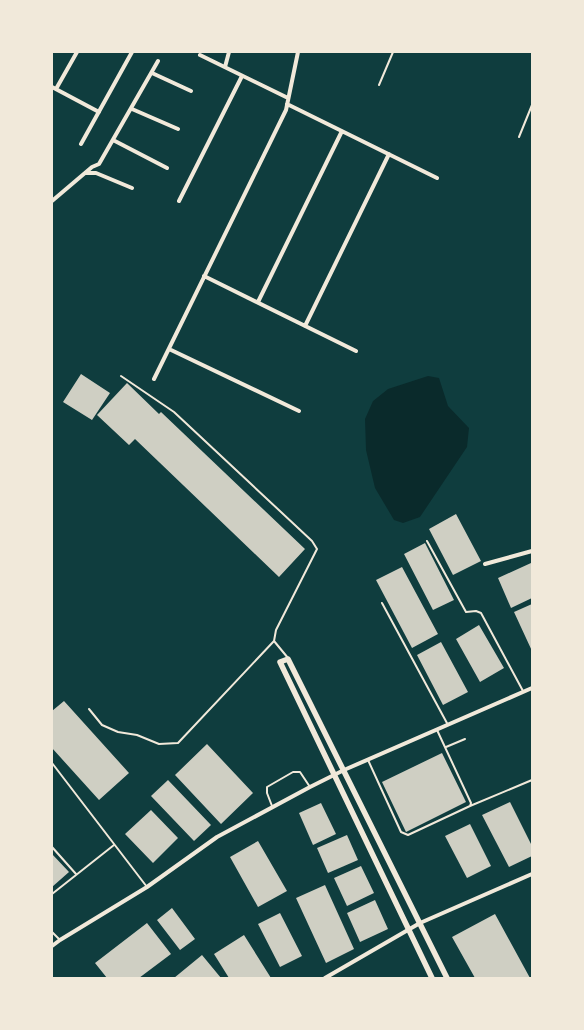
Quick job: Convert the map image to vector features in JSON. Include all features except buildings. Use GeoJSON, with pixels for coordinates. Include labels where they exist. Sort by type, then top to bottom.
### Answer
{"type":"FeatureCollection","features":[{"type":"Feature","properties":{"kind":"street"},"geometry":{"type":"LineString","coordinates":[[76,52],[54,88],[99,112]]}},
{"type":"Feature","properties":{"kind":"street"},"geometry":{"type":"LineString","coordinates":[[81,144],[132,52]]}},
{"type":"Feature","properties":{"kind":"street"},"geometry":{"type":"LineString","coordinates":[[225,67],[229,52]]}},
{"type":"Feature","properties":{"kind":"street"},"geometry":{"type":"LineString","coordinates":[[154,379],[287,104],[298,52]]}},
{"type":"Feature","properties":{"kind":"street"},"geometry":{"type":"LineString","coordinates":[[200,55],[288,98]]}},
{"type":"Feature","properties":{"kind":"street"},"geometry":{"type":"LineString","coordinates":[[52,201],[92,167],[99,164],[132,109],[158,61]]}},
{"type":"Feature","properties":{"kind":"street"},"geometry":{"type":"LineString","coordinates":[[152,73],[191,91]]}},
{"type":"Feature","properties":{"kind":"street"},"geometry":{"type":"LineString","coordinates":[[179,201],[242,76]]}},
{"type":"Feature","properties":{"kind":"street"},"geometry":{"type":"LineString","coordinates":[[287,104],[437,178]]}},
{"type":"Feature","properties":{"kind":"street"},"geometry":{"type":"LineString","coordinates":[[132,109],[178,129]]}},
{"type":"Feature","properties":{"kind":"street"},"geometry":{"type":"LineString","coordinates":[[258,302],[342,131]]}},
{"type":"Feature","properties":{"kind":"street"},"geometry":{"type":"LineString","coordinates":[[113,140],[167,168]]}},
{"type":"Feature","properties":{"kind":"street"},"geometry":{"type":"LineString","coordinates":[[305,326],[389,154]]}},
{"type":"Feature","properties":{"kind":"street"},"geometry":{"type":"LineString","coordinates":[[85,173],[96,173],[132,188]]}},
{"type":"Feature","properties":{"kind":"street"},"geometry":{"type":"LineString","coordinates":[[204,276],[356,351]]}},
{"type":"Feature","properties":{"kind":"street"},"geometry":{"type":"LineString","coordinates":[[169,349],[299,411]]}},
{"type":"Feature","properties":{"kind":"street"},"geometry":{"type":"LineString","coordinates":[[485,564],[532,551]]}},
{"type":"Feature","properties":{"kind":"street"},"geometry":{"type":"LineString","coordinates":[[432,978],[280,662],[288,659],[447,978]]}},
{"type":"Feature","properties":{"kind":"street"},"geometry":{"type":"LineString","coordinates":[[52,946],[147,887],[217,837],[310,787],[335,774],[532,688]]}},
{"type":"Feature","properties":{"kind":"street"},"geometry":{"type":"LineString","coordinates":[[325,978],[420,923],[532,874]]}},
{"type":"Feature","properties":{"kind":"lane"},"geometry":{"type":"LineString","coordinates":[[379,86],[393,52]]}},
{"type":"Feature","properties":{"kind":"lane"},"geometry":{"type":"LineString","coordinates":[[519,137],[532,105]]}},
{"type":"Feature","properties":{"kind":"lane"},"geometry":{"type":"LineString","coordinates":[[89,709],[102,725],[118,732],[137,735],[159,744],[178,743],[274,641],[276,630],[317,549],[312,541],[174,412],[121,376]]}},
{"type":"Feature","properties":{"kind":"lane"},"geometry":{"type":"LineString","coordinates":[[427,541],[466,612],[476,611],[481,613],[523,692]]}},
{"type":"Feature","properties":{"kind":"lane"},"geometry":{"type":"LineString","coordinates":[[382,603],[448,725]]}},
{"type":"Feature","properties":{"kind":"lane"},"geometry":{"type":"LineString","coordinates":[[274,641],[288,659]]}},
{"type":"Feature","properties":{"kind":"lane"},"geometry":{"type":"LineString","coordinates":[[437,730],[471,800],[470,806]]}},
{"type":"Feature","properties":{"kind":"lane"},"geometry":{"type":"LineString","coordinates":[[446,747],[465,739]]}},
{"type":"Feature","properties":{"kind":"lane"},"geometry":{"type":"LineString","coordinates":[[368,760],[403,834],[408,835],[470,806],[532,780]]}},
{"type":"Feature","properties":{"kind":"lane"},"geometry":{"type":"LineString","coordinates":[[52,763],[147,887]]}},
{"type":"Feature","properties":{"kind":"lane"},"geometry":{"type":"LineString","coordinates":[[273,807],[267,790],[270,784],[297,771],[303,774],[310,787]]}},
{"type":"Feature","properties":{"kind":"lane"},"geometry":{"type":"LineString","coordinates":[[52,894],[114,845]]}},
{"type":"Feature","properties":{"kind":"lane"},"geometry":{"type":"LineString","coordinates":[[52,847],[76,874]]}},
{"type":"Feature","properties":{"kind":"lane"},"geometry":{"type":"LineString","coordinates":[[52,932],[60,940]]}},
{"type":"Feature","properties":{"kind":"water"},"geometry":{"type":"Polygon","coordinates":[[[428,376],[439,378],[448,406],[469,428],[467,447],[420,517],[403,523],[394,520],[375,488],[366,450],[365,419],[373,401],[388,389],[428,376]]]}}]}
